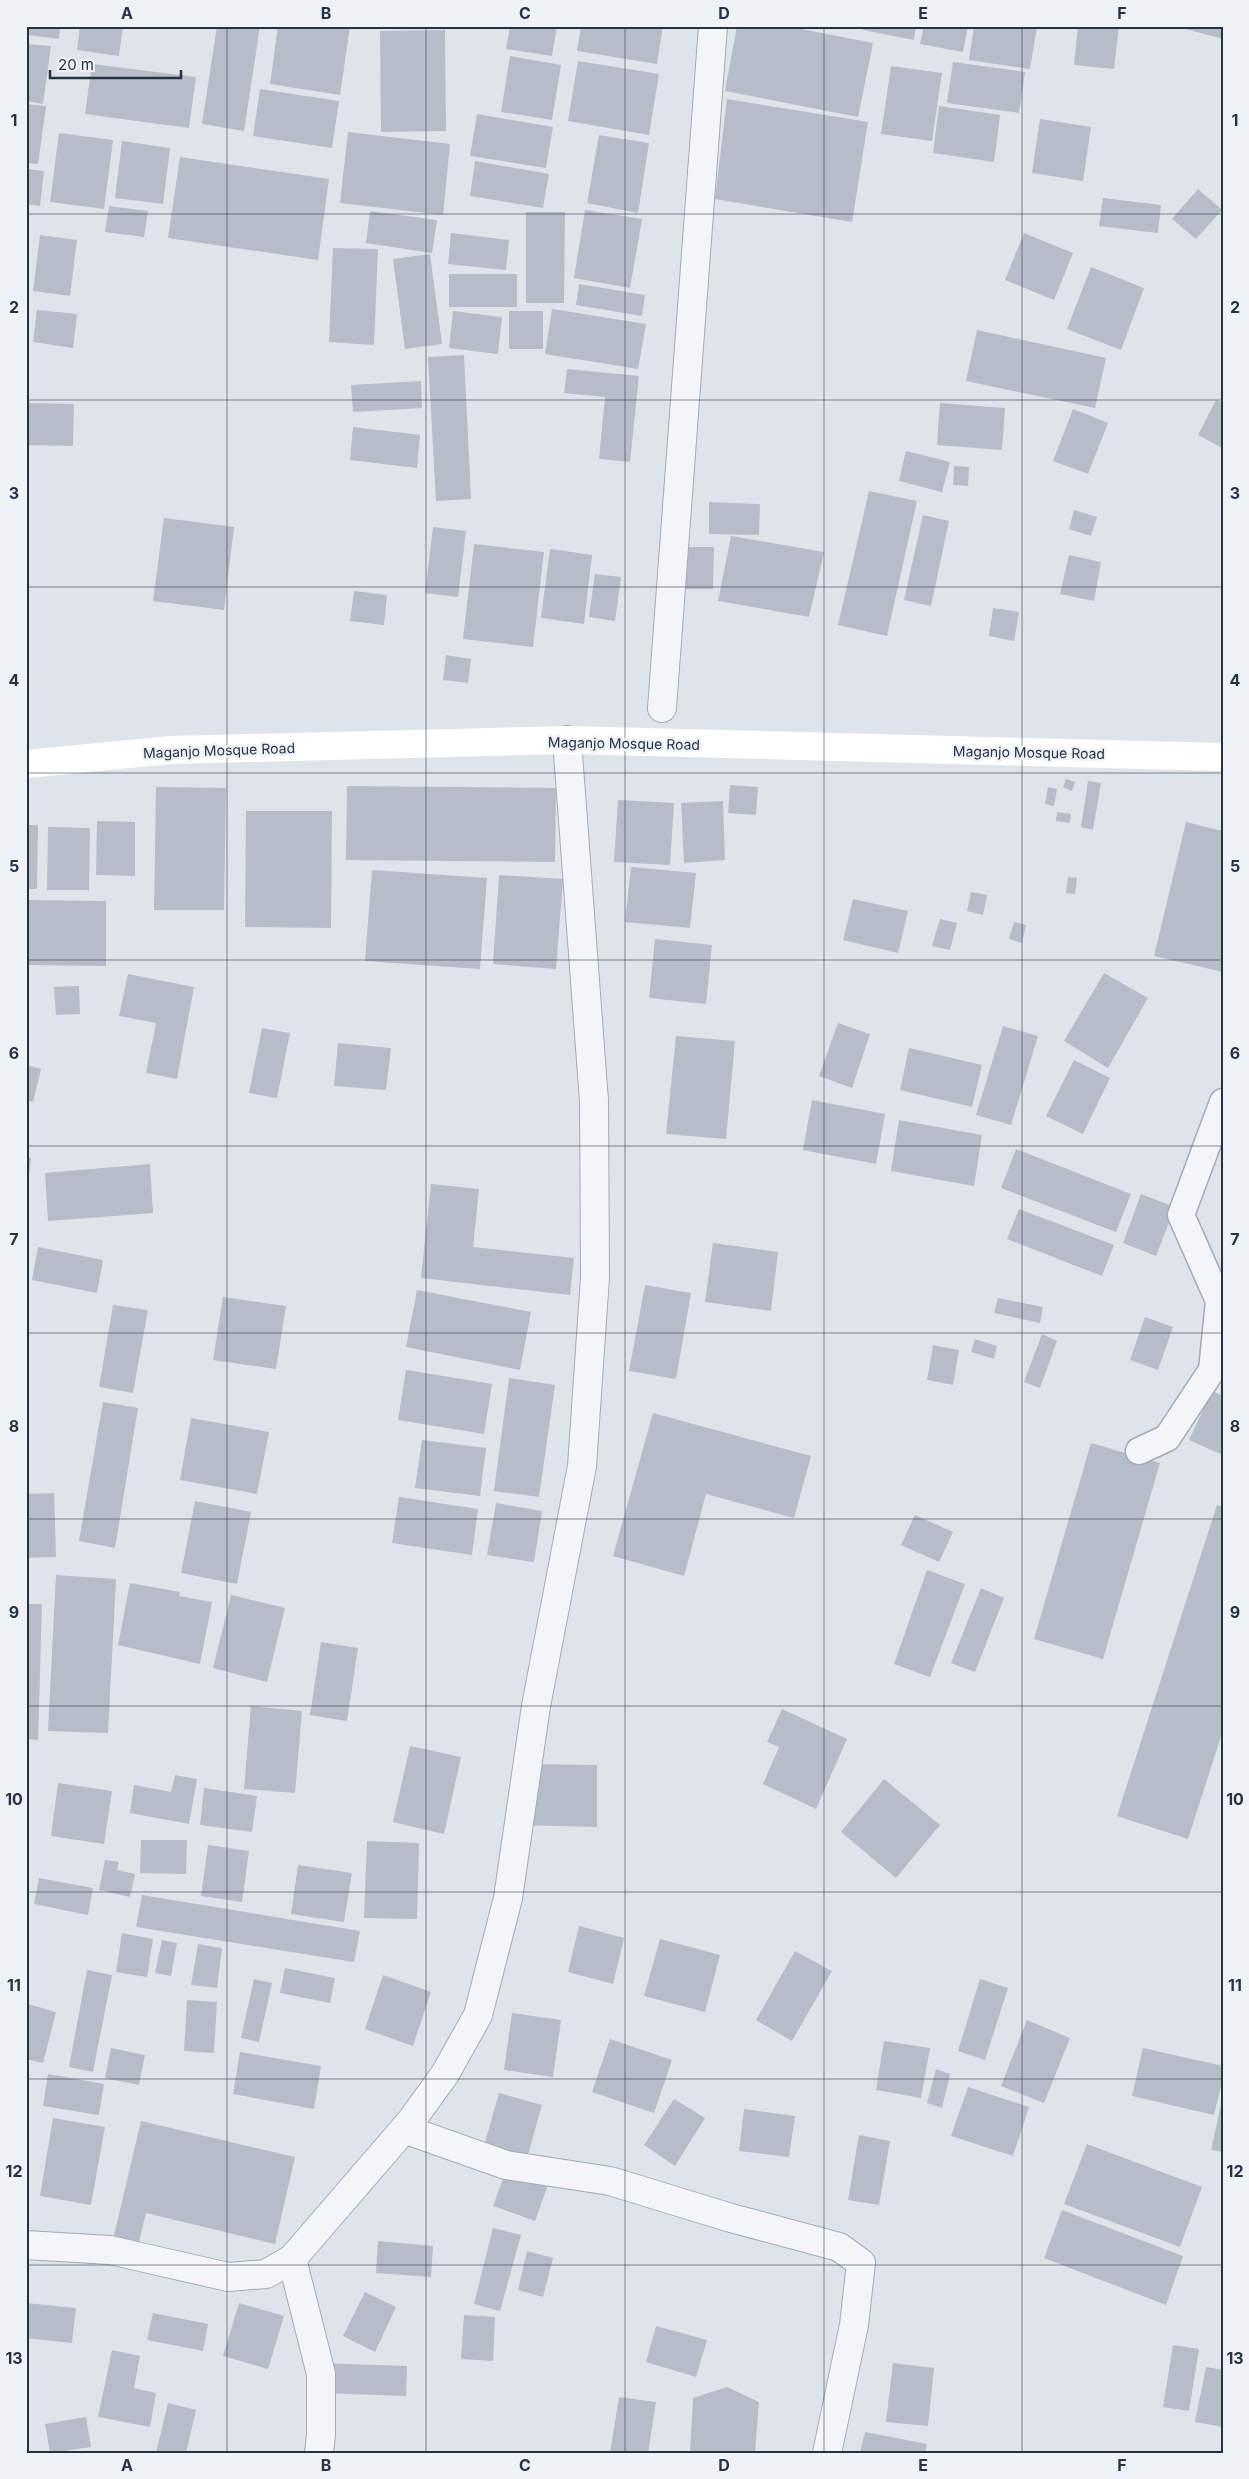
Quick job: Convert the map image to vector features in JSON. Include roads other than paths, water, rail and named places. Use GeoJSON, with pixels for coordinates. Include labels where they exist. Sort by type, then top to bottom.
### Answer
{"type":"FeatureCollection","features":[{"type":"Feature","properties":{"kind":"street"},"geometry":{"type":"LineString","coordinates":[[662,708],[713,26]]}},
{"type":"Feature","properties":{"kind":"street"},"geometry":{"type":"LineString","coordinates":[[26,2245],[110,2250],[228,2277],[266,2274],[292,2259],[404,2129],[445,2074],[478,2015],[508,1898],[536,1706],[582,1466],[595,1277],[594,1101],[567,740]]}},
{"type":"Feature","properties":{"kind":"street","name":"Maganjo Mosque Road"},"geometry":{"type":"LineString","coordinates":[[26,764],[171,750],[567,740],[1223,758]]}},
{"type":"Feature","properties":{"kind":"street"},"geometry":{"type":"LineString","coordinates":[[404,2129],[506,2165],[610,2181],[731,2218],[839,2246],[861,2263],[854,2325],[827,2453]]}},
{"type":"Feature","properties":{"kind":"street"},"geometry":{"type":"LineString","coordinates":[[292,2259],[321,2374],[319,2453]]}},
{"type":"Feature","properties":{"kind":"lane"},"geometry":{"type":"LineString","coordinates":[[1138,1450],[1167,1438],[1212,1370],[1219,1302],[1181,1215],[1223,1102]]}}]}
